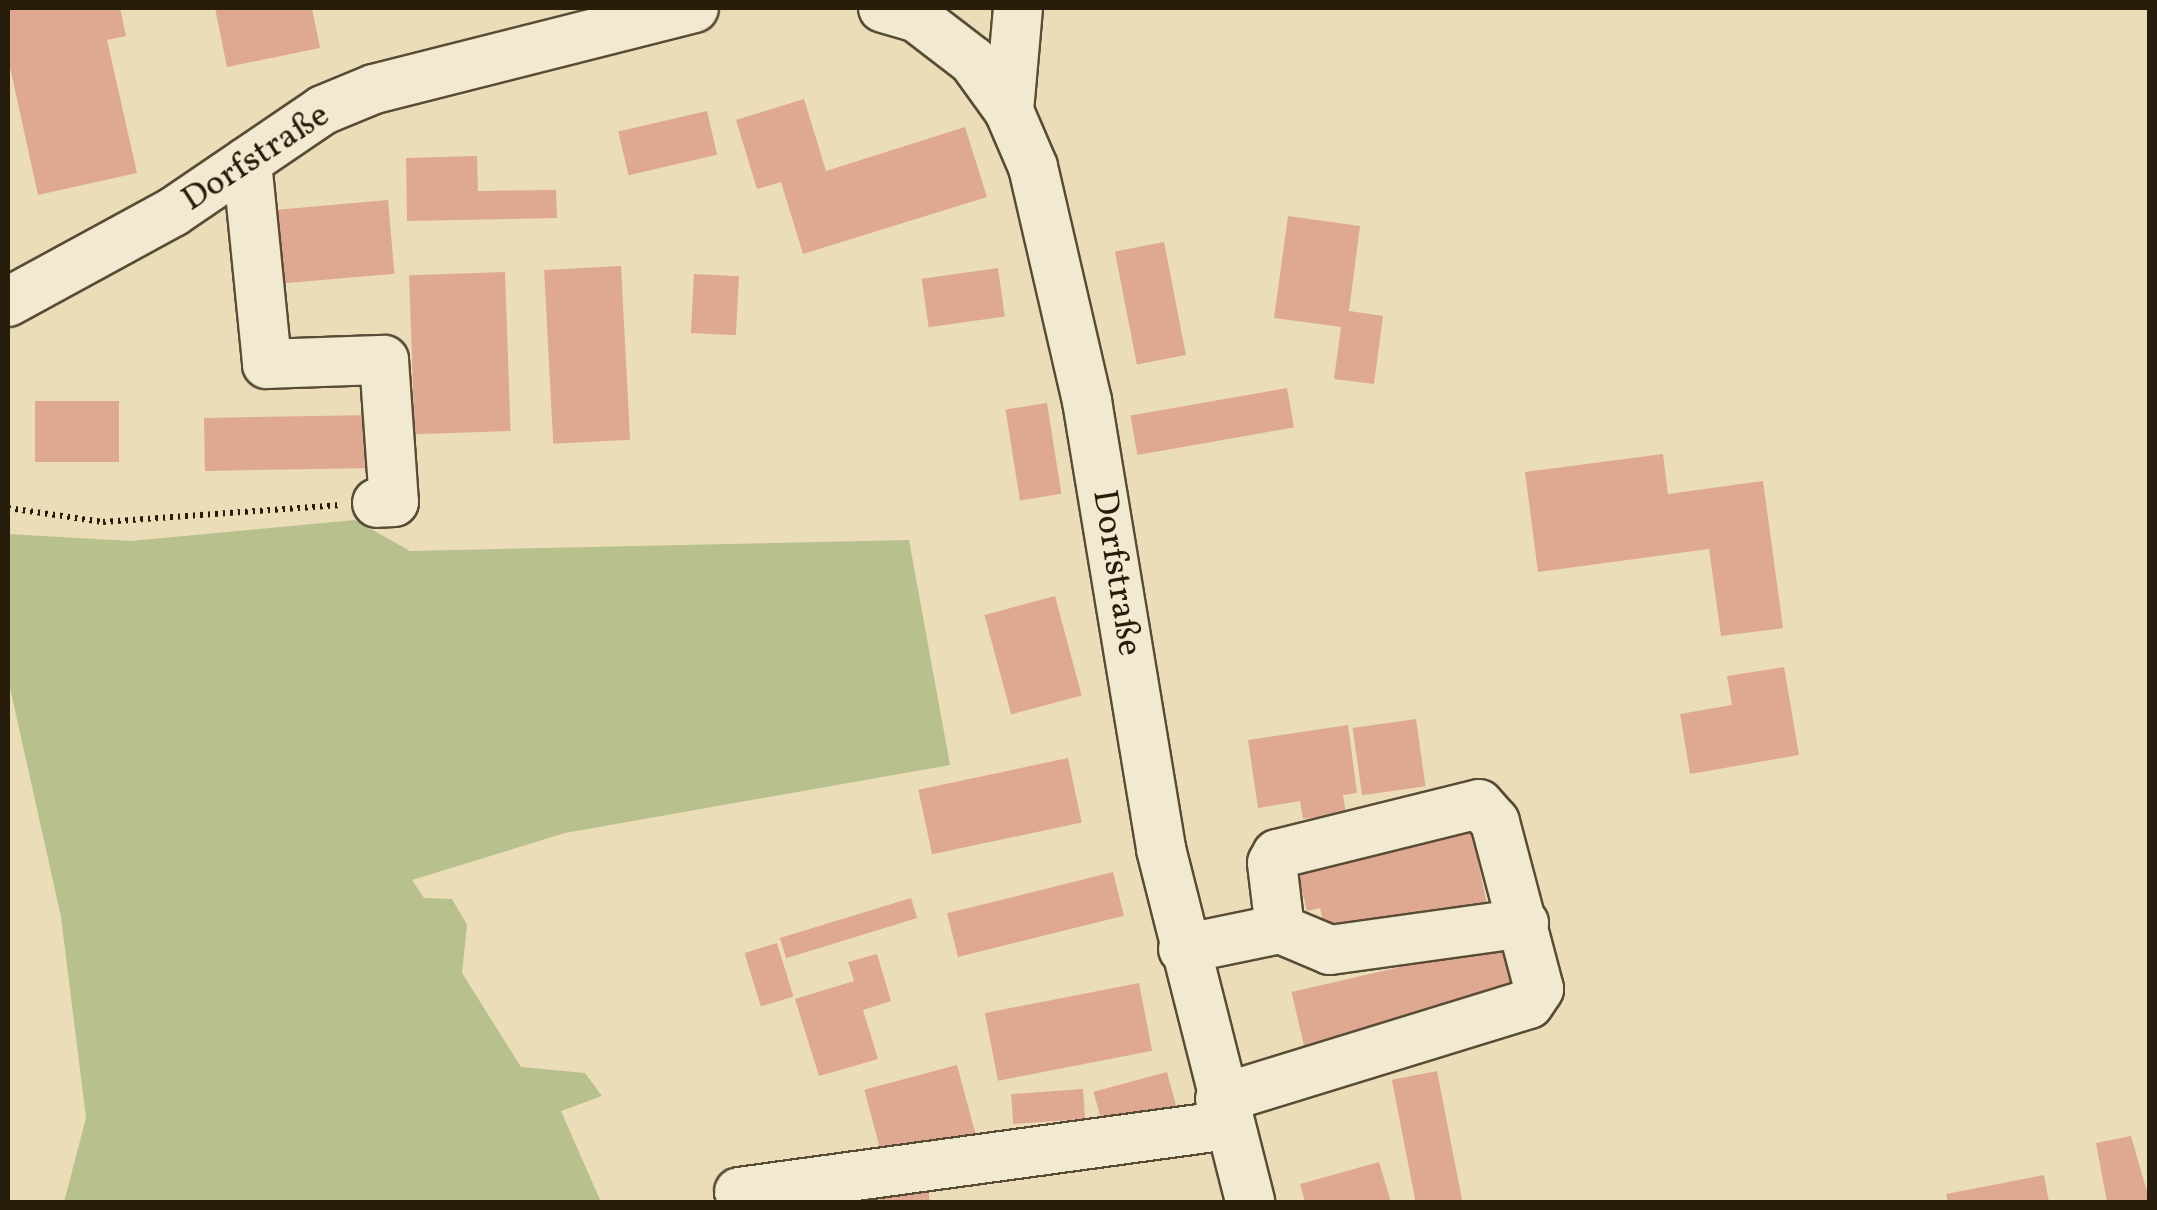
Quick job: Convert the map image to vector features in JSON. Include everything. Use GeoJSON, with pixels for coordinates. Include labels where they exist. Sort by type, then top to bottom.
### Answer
{"type":"FeatureCollection","features":[{"type":"Feature","properties":{"kind":"street","name":"Dorfstraße"},"geometry":{"type":"LineString","coordinates":[[8,302],[90,262],[323,110],[374,89],[694,8]]}},
{"type":"Feature","properties":{"kind":"street","name":"Dorfstraße"},"geometry":{"type":"LineString","coordinates":[[883,8],[942,33],[973,60],[1008,111],[1033,167],[1074,334],[1149,785],[1183,949],[1250,1202]]}},
{"type":"Feature","properties":{"kind":"street"},"geometry":{"type":"LineString","coordinates":[[1008,111],[1018,8]]}},
{"type":"Feature","properties":{"kind":"street"},"geometry":{"type":"LineString","coordinates":[[247,162],[268,364],[384,360],[394,502],[377,502]]}},
{"type":"Feature","properties":{"kind":"street"},"geometry":{"type":"LineString","coordinates":[[740,1192],[1224,1112],[1529,1004],[1539,989],[1495,822],[1479,804],[1277,854],[1272,863],[1280,928]]}},
{"type":"Feature","properties":{"kind":"street"},"geometry":{"type":"LineString","coordinates":[[1183,949],[1280,928],[1330,950],[1524,923]]}},
{"type":"Feature","properties":{"kind":"path"},"geometry":{"type":"LineString","coordinates":[[8,508],[103,522],[377,502]]}},
{"type":"Feature","properties":{"kind":"green space"},"geometry":{"type":"Polygon","coordinates":[[[355,520],[410,551],[909,540],[950,765],[565,833],[412,880],[424,898],[452,899],[467,925],[462,973],[521,1067],[585,1073],[602,1096],[561,1111],[601,1202],[64,1202],[86,1118],[61,917],[8,679],[8,534],[131,541],[355,520]]]}},
{"type":"Feature","properties":{"kind":"building"},"geometry":{"type":"Polygon","coordinates":[[[8,8],[120,8],[126,36],[107,40],[137,173],[38,195],[8,58],[8,8]]]}},
{"type":"Feature","properties":{"kind":"building"},"geometry":{"type":"Polygon","coordinates":[[[215,8],[312,8],[320,48],[227,67],[215,8]]]}},
{"type":"Feature","properties":{"kind":"building"},"geometry":{"type":"Polygon","coordinates":[[[804,99],[826,171],[965,127],[987,197],[803,254],[781,182],[757,189],[736,120],[804,99]]]}},
{"type":"Feature","properties":{"kind":"building"},"geometry":{"type":"Polygon","coordinates":[[[707,111],[717,155],[628,175],[618,131],[707,111]]]}},
{"type":"Feature","properties":{"kind":"building"},"geometry":{"type":"Polygon","coordinates":[[[477,156],[478,191],[556,190],[557,218],[407,221],[406,158],[477,156]]]}},
{"type":"Feature","properties":{"kind":"building"},"geometry":{"type":"Polygon","coordinates":[[[388,200],[394,274],[267,285],[260,211],[388,200]]]}},
{"type":"Feature","properties":{"kind":"building"},"geometry":{"type":"Polygon","coordinates":[[[1288,216],[1360,226],[1349,311],[1383,316],[1374,384],[1334,379],[1341,327],[1274,318],[1288,216]]]}},
{"type":"Feature","properties":{"kind":"building"},"geometry":{"type":"Polygon","coordinates":[[[1164,242],[1186,355],[1137,364],[1115,252],[1164,242]]]}},
{"type":"Feature","properties":{"kind":"building"},"geometry":{"type":"Polygon","coordinates":[[[621,266],[630,440],[553,444],[544,270],[621,266]]]}},
{"type":"Feature","properties":{"kind":"building"},"geometry":{"type":"Polygon","coordinates":[[[998,268],[1005,317],[929,327],[922,279],[998,268]]]}},
{"type":"Feature","properties":{"kind":"building"},"geometry":{"type":"Polygon","coordinates":[[[505,272],[511,431],[415,434],[409,275],[505,272]]]}},
{"type":"Feature","properties":{"kind":"building"},"geometry":{"type":"Polygon","coordinates":[[[694,274],[739,276],[736,335],[691,333],[694,274]]]}},
{"type":"Feature","properties":{"kind":"building"},"geometry":{"type":"Polygon","coordinates":[[[1287,388],[1294,427],[1137,455],[1130,416],[1287,388]]]}},
{"type":"Feature","properties":{"kind":"building"},"geometry":{"type":"Polygon","coordinates":[[[35,401],[119,401],[119,462],[35,462],[35,401]]]}},
{"type":"Feature","properties":{"kind":"building"},"geometry":{"type":"Polygon","coordinates":[[[1047,403],[1061,494],[1020,500],[1006,410],[1047,403]]]}},
{"type":"Feature","properties":{"kind":"building"},"geometry":{"type":"Polygon","coordinates":[[[375,415],[376,468],[205,471],[204,418],[375,415]]]}},
{"type":"Feature","properties":{"kind":"building"},"geometry":{"type":"Polygon","coordinates":[[[1663,454],[1668,494],[1763,481],[1783,628],[1721,636],[1709,549],[1538,572],[1525,472],[1663,454]]]}},
{"type":"Feature","properties":{"kind":"building"},"geometry":{"type":"Polygon","coordinates":[[[1055,596],[1082,695],[1011,714],[984,615],[1055,596]]]}},
{"type":"Feature","properties":{"kind":"building"},"geometry":{"type":"Polygon","coordinates":[[[1784,667],[1799,755],[1690,774],[1680,714],[1732,705],[1727,676],[1784,667]]]}},
{"type":"Feature","properties":{"kind":"building"},"geometry":{"type":"Polygon","coordinates":[[[1416,719],[1425,786],[1362,795],[1353,728],[1416,719]]]}},
{"type":"Feature","properties":{"kind":"building"},"geometry":{"type":"Polygon","coordinates":[[[1348,725],[1357,793],[1343,795],[1346,813],[1303,819],[1300,801],[1258,808],[1248,740],[1348,725]]]}},
{"type":"Feature","properties":{"kind":"building"},"geometry":{"type":"Polygon","coordinates":[[[1068,758],[1082,823],[932,854],[918,790],[1068,758]]]}},
{"type":"Feature","properties":{"kind":"building"},"geometry":{"type":"Polygon","coordinates":[[[1467,810],[1490,918],[1329,946],[1320,908],[1307,911],[1294,858],[1467,810]]]}},
{"type":"Feature","properties":{"kind":"building"},"geometry":{"type":"Polygon","coordinates":[[[1113,872],[1124,916],[958,957],[947,913],[1113,872]]]}},
{"type":"Feature","properties":{"kind":"building"},"geometry":{"type":"Polygon","coordinates":[[[911,898],[917,918],[786,958],[780,938],[911,898]]]}},
{"type":"Feature","properties":{"kind":"building"},"geometry":{"type":"Polygon","coordinates":[[[777,943],[793,997],[761,1006],[744,953],[777,943]]]}},
{"type":"Feature","properties":{"kind":"building"},"geometry":{"type":"Polygon","coordinates":[[[1504,943],[1517,999],[1304,1048],[1292,992],[1504,943]]]}},
{"type":"Feature","properties":{"kind":"building"},"geometry":{"type":"Polygon","coordinates":[[[877,954],[891,1001],[863,1010],[878,1059],[819,1076],[795,999],[854,981],[848,962],[877,954]]]}},
{"type":"Feature","properties":{"kind":"building"},"geometry":{"type":"Polygon","coordinates":[[[1139,983],[1152,1051],[998,1081],[985,1013],[1139,983]]]}},
{"type":"Feature","properties":{"kind":"building"},"geometry":{"type":"Polygon","coordinates":[[[957,1065],[978,1142],[885,1167],[864,1090],[957,1065]]]}},
{"type":"Feature","properties":{"kind":"building"},"geometry":{"type":"Polygon","coordinates":[[[1437,1071],[1462,1202],[1416,1202],[1392,1080],[1437,1071]]]}},
{"type":"Feature","properties":{"kind":"building"},"geometry":{"type":"Polygon","coordinates":[[[1167,1072],[1177,1109],[1103,1128],[1094,1092],[1167,1072]]]}},
{"type":"Feature","properties":{"kind":"building"},"geometry":{"type":"Polygon","coordinates":[[[1083,1089],[1085,1119],[1013,1124],[1011,1094],[1083,1089]]]}},
{"type":"Feature","properties":{"kind":"building"},"geometry":{"type":"Polygon","coordinates":[[[2131,1136],[2150,1202],[2107,1202],[2096,1143],[2131,1136]]]}},
{"type":"Feature","properties":{"kind":"building"},"geometry":{"type":"Polygon","coordinates":[[[1379,1162],[1391,1202],[1305,1202],[1300,1184],[1379,1162]]]}},
{"type":"Feature","properties":{"kind":"building"},"geometry":{"type":"Polygon","coordinates":[[[2044,1175],[2049,1202],[1948,1202],[1946,1194],[2044,1175]]]}},
{"type":"Feature","properties":{"kind":"building"},"geometry":{"type":"Polygon","coordinates":[[[928,1188],[930,1202],[880,1202],[879,1197],[928,1188]]]}}]}
